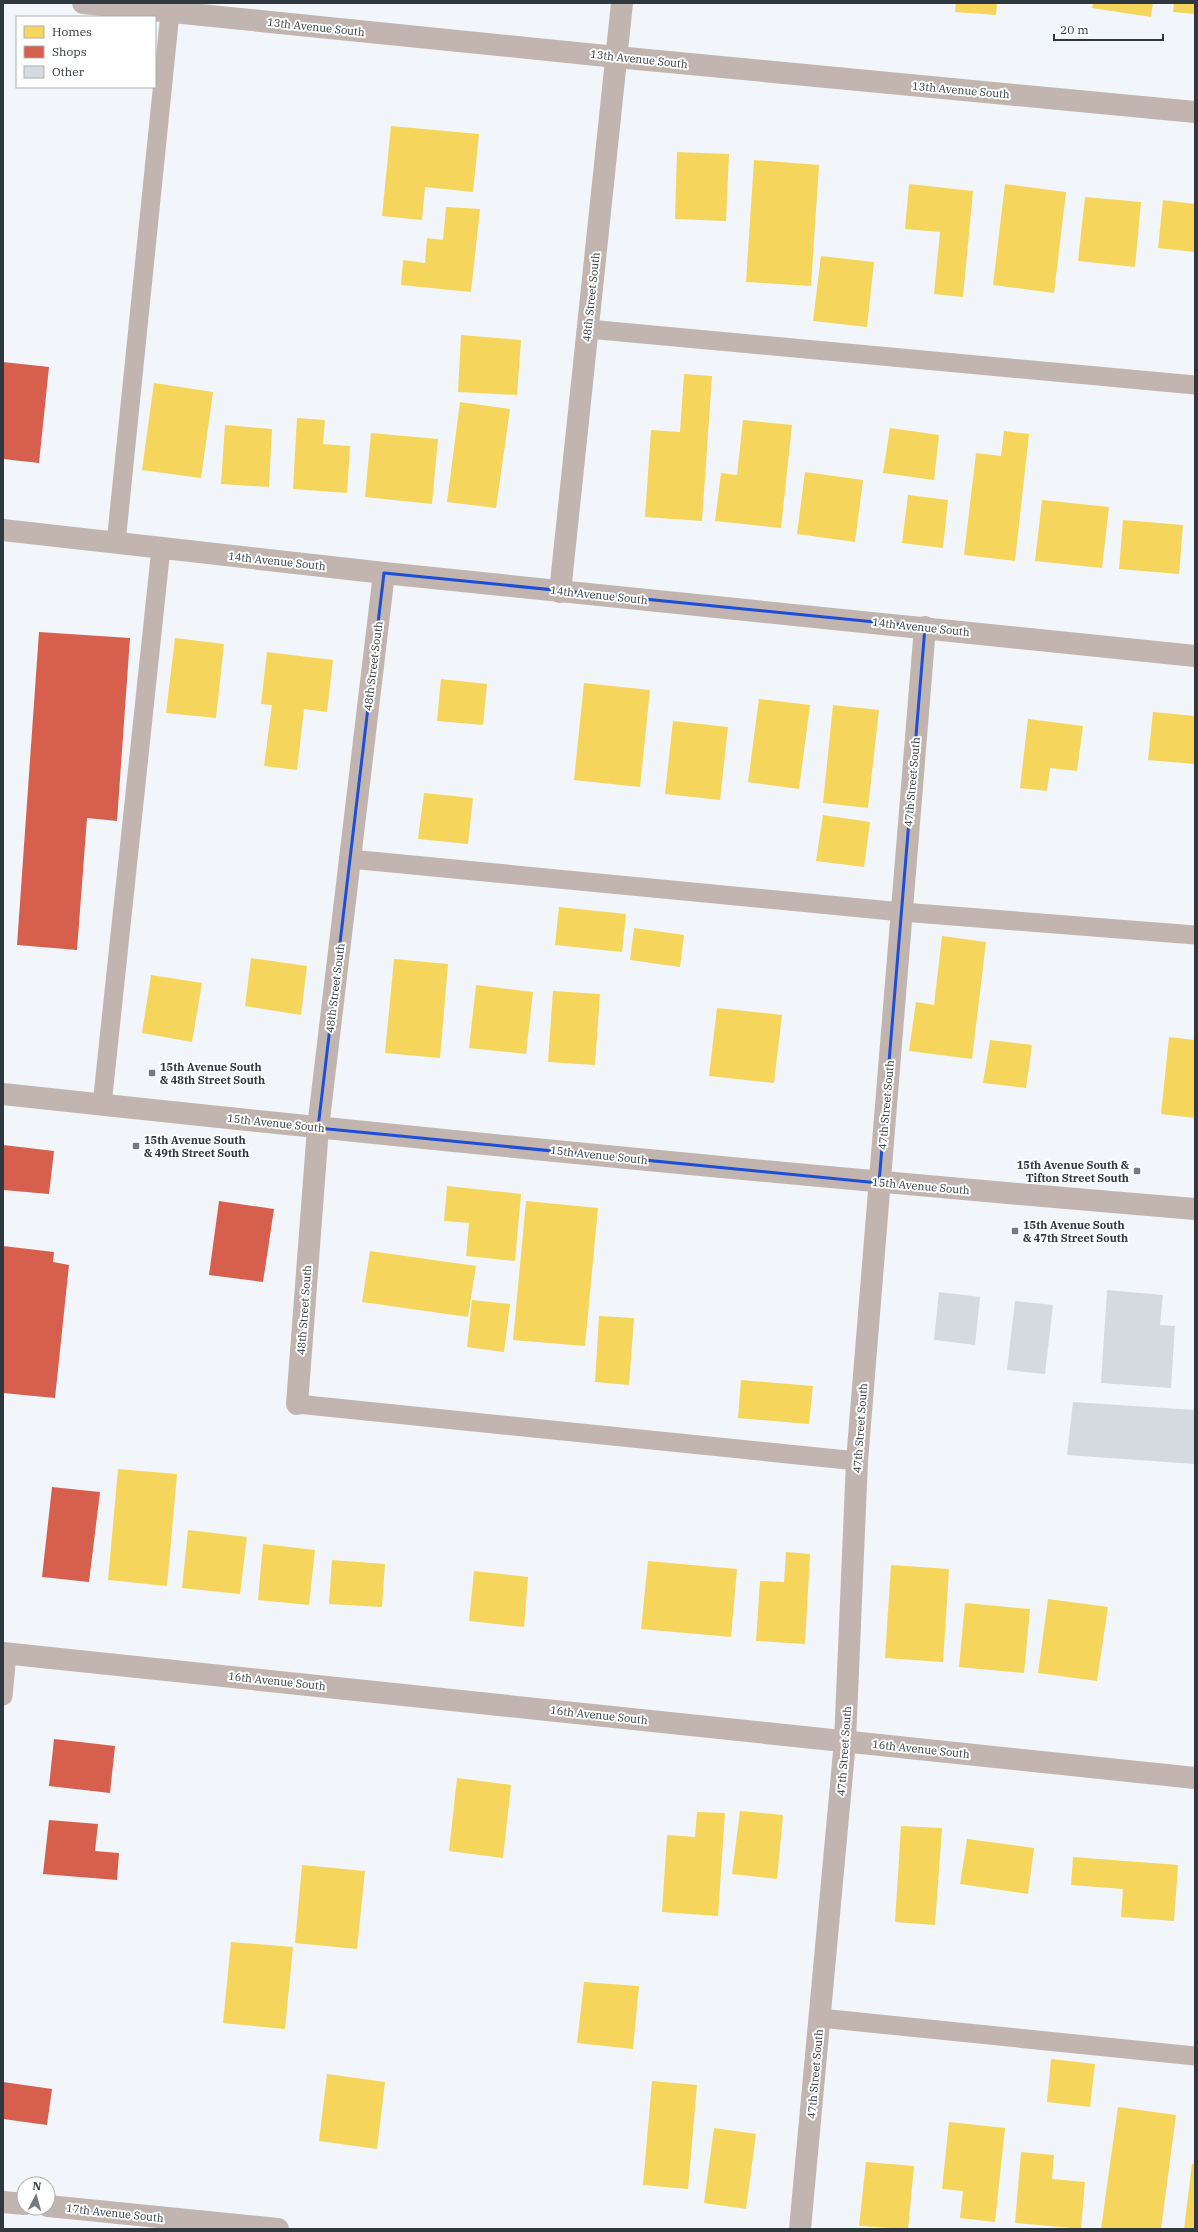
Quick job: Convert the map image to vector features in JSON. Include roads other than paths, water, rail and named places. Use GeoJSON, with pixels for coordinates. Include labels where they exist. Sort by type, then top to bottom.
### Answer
{"type":"FeatureCollection","features":[{"type":"Feature","properties":{"kind":"street","name":"13th Avenue South"},"geometry":{"type":"LineString","coordinates":[[83,3],[171,8],[616,57],[1195,112]]}},
{"type":"Feature","properties":{"kind":"street","name":"48th Street South"},"geometry":{"type":"LineString","coordinates":[[560,592],[622,3]]}},
{"type":"Feature","properties":{"kind":"street","name":"14th Avenue South"},"geometry":{"type":"LineString","coordinates":[[3,530],[560,592],[925,627],[1195,656]]}},
{"type":"Feature","properties":{"kind":"street","name":"48th Street South"},"geometry":{"type":"LineString","coordinates":[[297,1404],[318,1128],[384,573]]}},
{"type":"Feature","properties":{"kind":"street","name":"47th Street South"},"geometry":{"type":"LineString","coordinates":[[800,2229],[845,1741],[858,1461],[879,1183],[925,627]]}},
{"type":"Feature","properties":{"kind":"street","name":"15th Avenue South"},"geometry":{"type":"LineString","coordinates":[[3,1094],[318,1128],[879,1183],[1195,1208]]}},
{"type":"Feature","properties":{"kind":"street","name":"16th Avenue South"},"geometry":{"type":"LineString","coordinates":[[5,1654],[1195,1778]]}},
{"type":"Feature","properties":{"kind":"street"},"geometry":{"type":"LineString","coordinates":[[3,2202],[16,2203]]}},
{"type":"Feature","properties":{"kind":"street","name":"17th Avenue South"},"geometry":{"type":"LineString","coordinates":[[56,2207],[278,2229]]}},
{"type":"Feature","properties":{"kind":"lane"},"geometry":{"type":"LineString","coordinates":[[116,543],[171,8]]}},
{"type":"Feature","properties":{"kind":"lane"},"geometry":{"type":"LineString","coordinates":[[588,328],[1195,385]]}},
{"type":"Feature","properties":{"kind":"lane"},"geometry":{"type":"LineString","coordinates":[[102,1105],[161,548]]}},
{"type":"Feature","properties":{"kind":"lane"},"geometry":{"type":"LineString","coordinates":[[350,859],[902,912],[1195,935]]}},
{"type":"Feature","properties":{"kind":"lane"},"geometry":{"type":"LineString","coordinates":[[297,1404],[858,1461]]}},
{"type":"Feature","properties":{"kind":"lane"},"geometry":{"type":"LineString","coordinates":[[3,1696],[5,1654]]}},
{"type":"Feature","properties":{"kind":"lane"},"geometry":{"type":"LineString","coordinates":[[820,2018],[1195,2056]]}},
{"type":"Feature","properties":{"kind":"place","name":"15th Avenue South & 48th Street South"},"geometry":{"type":"Point","coordinates":[152,1073]}},
{"type":"Feature","properties":{"kind":"place","name":"15th Avenue South & 49th Street South"},"geometry":{"type":"Point","coordinates":[136,1146]}},
{"type":"Feature","properties":{"kind":"place","name":"15th Avenue South & Tifton Street South"},"geometry":{"type":"Point","coordinates":[1137,1171]}},
{"type":"Feature","properties":{"kind":"place","name":"15th Avenue South & 47th Street South"},"geometry":{"type":"Point","coordinates":[1015,1231]}}]}
